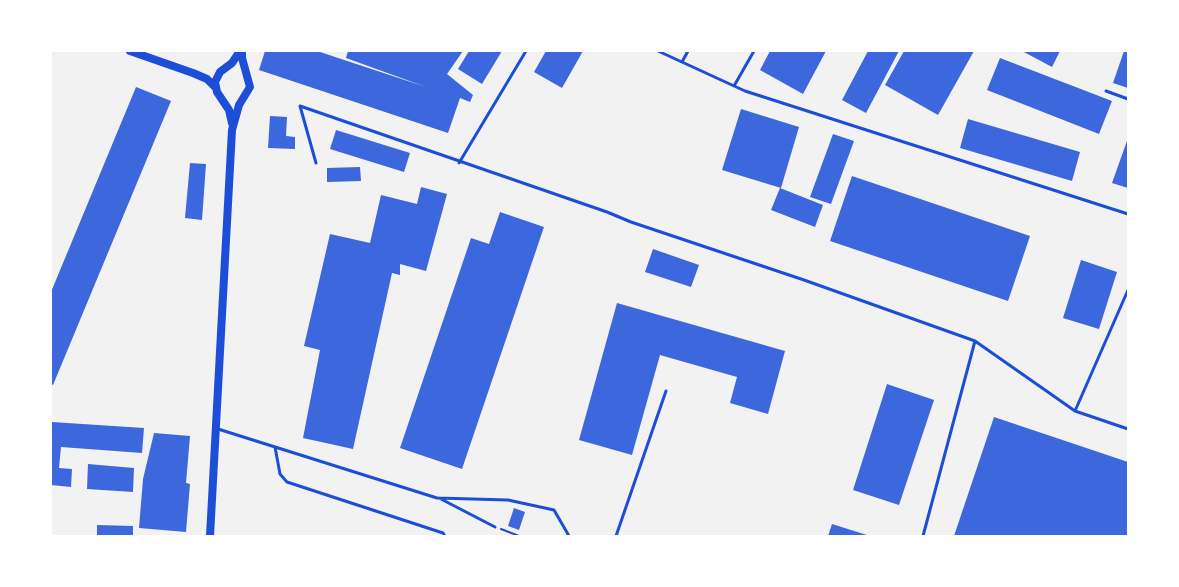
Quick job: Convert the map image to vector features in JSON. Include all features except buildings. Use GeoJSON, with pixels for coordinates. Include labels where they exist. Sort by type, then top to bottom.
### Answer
{"type":"FeatureCollection","features":[{"type":"Feature","properties":{"kind":"street"},"geometry":{"type":"LineString","coordinates":[[130,51],[145,53],[207,79],[215,87],[229,110],[232,130]]}},
{"type":"Feature","properties":{"kind":"street"},"geometry":{"type":"LineString","coordinates":[[215,87],[215,82],[222,70],[232,63],[241,51]]}},
{"type":"Feature","properties":{"kind":"street"},"geometry":{"type":"LineString","coordinates":[[210,536],[232,130],[234,117],[250,87],[241,51]]}},
{"type":"Feature","properties":{"kind":"street"},"geometry":{"type":"LineString","coordinates":[[193,73],[206,74],[230,67],[240,68],[248,76]]}},
{"type":"Feature","properties":{"kind":"street"},"geometry":{"type":"LineString","coordinates":[[220,97],[224,100],[235,101],[245,96]]}},
{"type":"Feature","properties":{"kind":"lane"},"geometry":{"type":"LineString","coordinates":[[459,163],[526,51]]}},
{"type":"Feature","properties":{"kind":"lane"},"geometry":{"type":"LineString","coordinates":[[658,51],[756,95],[1128,214]]}},
{"type":"Feature","properties":{"kind":"lane"},"geometry":{"type":"LineString","coordinates":[[682,62],[688,51]]}},
{"type":"Feature","properties":{"kind":"lane"},"geometry":{"type":"LineString","coordinates":[[734,86],[754,51]]}},
{"type":"Feature","properties":{"kind":"lane"},"geometry":{"type":"LineString","coordinates":[[1106,91],[1128,99]]}},
{"type":"Feature","properties":{"kind":"lane"},"geometry":{"type":"LineString","coordinates":[[316,163],[300,106],[975,341],[1075,411],[1128,429]]}},
{"type":"Feature","properties":{"kind":"lane"},"geometry":{"type":"LineString","coordinates":[[1075,411],[1128,290]]}},
{"type":"Feature","properties":{"kind":"lane"},"geometry":{"type":"LineString","coordinates":[[923,536],[975,341]]}},
{"type":"Feature","properties":{"kind":"lane"},"geometry":{"type":"LineString","coordinates":[[616,536],[666,391]]}},
{"type":"Feature","properties":{"kind":"lane"},"geometry":{"type":"LineString","coordinates":[[216,428],[438,498],[495,527]]}},
{"type":"Feature","properties":{"kind":"lane"},"geometry":{"type":"LineString","coordinates":[[275,447],[280,474],[287,482],[443,533],[445,536]]}},
{"type":"Feature","properties":{"kind":"lane"},"geometry":{"type":"LineString","coordinates":[[438,498],[508,500],[554,510],[569,536]]}},
{"type":"Feature","properties":{"kind":"path"},"geometry":{"type":"LineString","coordinates":[[495,527],[519,536]]}}]}
